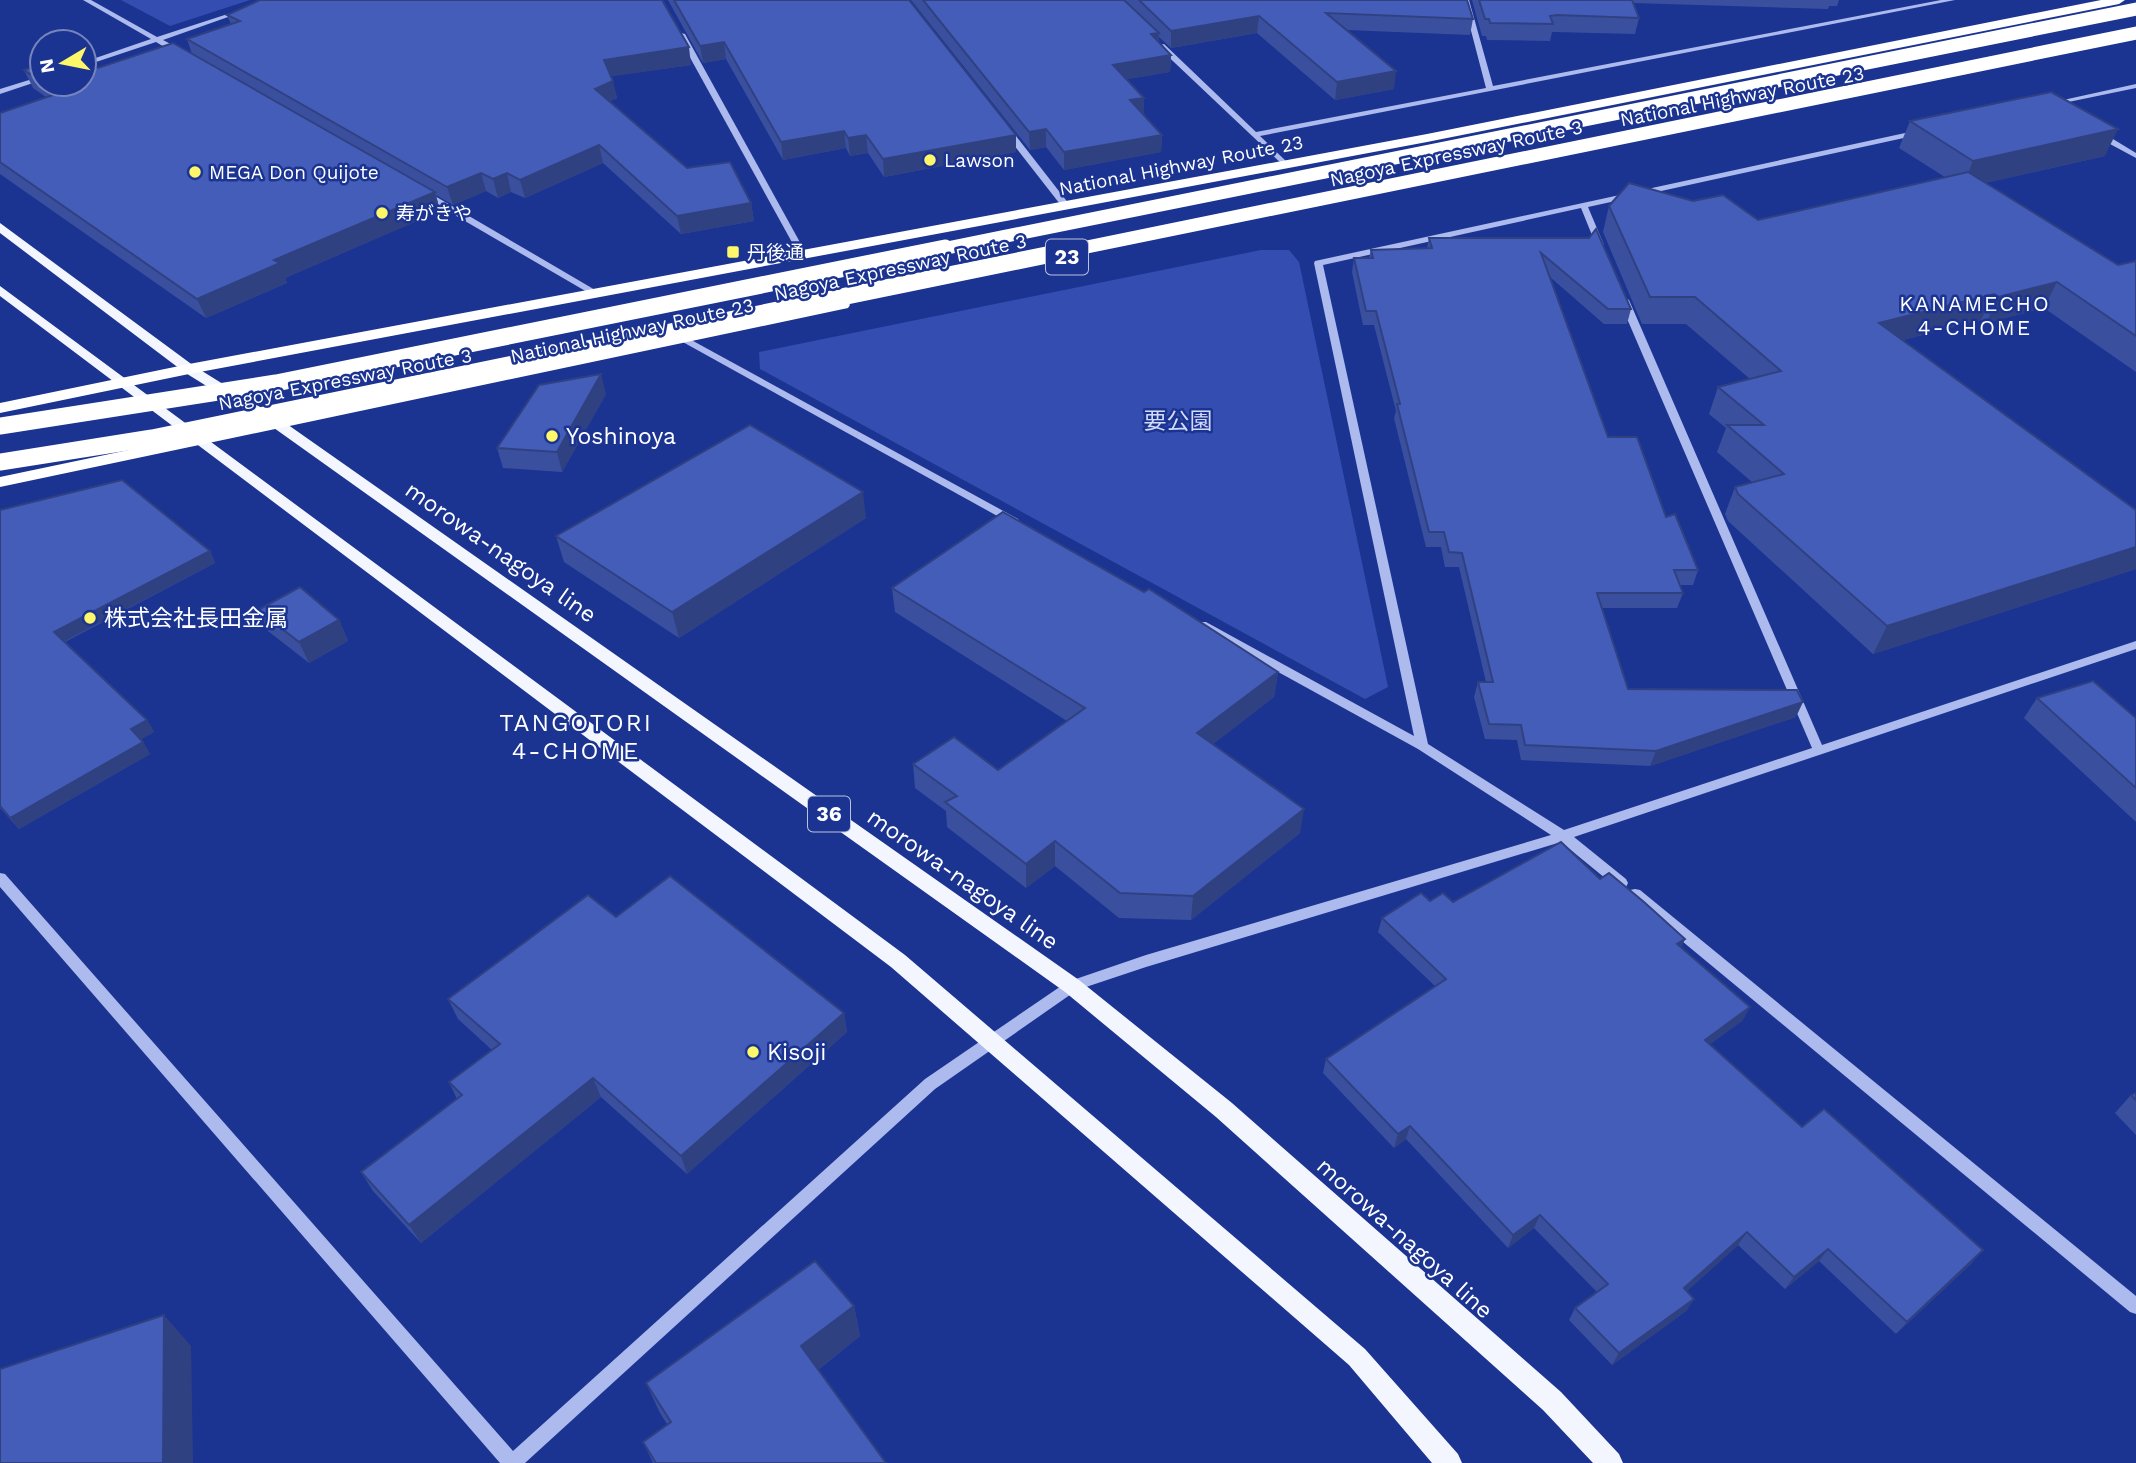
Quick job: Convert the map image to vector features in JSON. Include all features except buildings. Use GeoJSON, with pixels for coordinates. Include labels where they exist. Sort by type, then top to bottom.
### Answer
{"type":"FeatureCollection","features":[{"type":"Feature","properties":{"kind":"highway","name":"National Highway Route 23"},"geometry":{"type":"LineString","coordinates":[[0,408],[189,369],[1285,165],[2119,0]]}},
{"type":"Feature","properties":{"kind":"highway","name":"Nagoya Expressway Route 3"},"geometry":{"type":"LineString","coordinates":[[0,426],[276,383],[2136,9]]}},
{"type":"Feature","properties":{"kind":"highway","name":"National Highway Route 23"},"geometry":{"type":"LineString","coordinates":[[0,482],[279,425],[1467,171],[2136,35]]}},
{"type":"Feature","properties":{"kind":"highway","name":"Nagoya Expressway Route 3"},"geometry":{"type":"LineString","coordinates":[[0,462],[165,435],[2136,35]]}},
{"type":"Feature","properties":{"kind":"main road","name":"morowa-nagoya line"},"geometry":{"type":"LineString","coordinates":[[0,227],[189,369],[279,425],[1072,986],[1234,1119],[1552,1401],[1610,1463]]}},
{"type":"Feature","properties":{"kind":"main road"},"geometry":{"type":"LineString","coordinates":[[0,290],[898,961],[1357,1357],[1449,1463]]}},
{"type":"Feature","properties":{"kind":"street"},"geometry":{"type":"LineString","coordinates":[[86,0],[194,61]]}},
{"type":"Feature","properties":{"kind":"street"},"geometry":{"type":"LineString","coordinates":[[1466,0],[1490,89]]}},
{"type":"Feature","properties":{"kind":"street"},"geometry":{"type":"LineString","coordinates":[[1894,0],[1909,8]]}},
{"type":"Feature","properties":{"kind":"street"},"geometry":{"type":"LineString","coordinates":[[1254,135],[1952,0]]}},
{"type":"Feature","properties":{"kind":"street"},"geometry":{"type":"LineString","coordinates":[[98,59],[250,9]]}},
{"type":"Feature","properties":{"kind":"street"},"geometry":{"type":"LineString","coordinates":[[676,24],[803,255]]}},
{"type":"Feature","properties":{"kind":"street"},"geometry":{"type":"LineString","coordinates":[[1153,38],[1285,165]]}},
{"type":"Feature","properties":{"kind":"street"},"geometry":{"type":"LineString","coordinates":[[0,92],[28,83]]}},
{"type":"Feature","properties":{"kind":"street"},"geometry":{"type":"LineString","coordinates":[[2034,107],[2136,86]]}},
{"type":"Feature","properties":{"kind":"street"},"geometry":{"type":"LineString","coordinates":[[2047,104],[2059,111]]}},
{"type":"Feature","properties":{"kind":"street"},"geometry":{"type":"LineString","coordinates":[[998,119],[1066,206]]}},
{"type":"Feature","properties":{"kind":"street"},"geometry":{"type":"LineString","coordinates":[[2092,130],[2136,156]]}},
{"type":"Feature","properties":{"kind":"street"},"geometry":{"type":"LineString","coordinates":[[1422,746],[1318,263],[1924,131]]}},
{"type":"Feature","properties":{"kind":"street"},"geometry":{"type":"LineString","coordinates":[[419,191],[597,294]]}},
{"type":"Feature","properties":{"kind":"street"},"geometry":{"type":"LineString","coordinates":[[1583,204],[1606,259]]}},
{"type":"Feature","properties":{"kind":"street"},"geometry":{"type":"LineString","coordinates":[[1617,285],[1818,749]]}},
{"type":"Feature","properties":{"kind":"street"},"geometry":{"type":"LineString","coordinates":[[684,339],[1023,526]]}},
{"type":"Feature","properties":{"kind":"street"},"geometry":{"type":"LineString","coordinates":[[1192,619],[1422,746],[1563,836],[2136,1306]]}},
{"type":"Feature","properties":{"kind":"street"},"geometry":{"type":"LineString","coordinates":[[0,878],[512,1463],[930,1084],[1072,986],[1146,961],[1563,836],[2136,645]]}},
{"type":"Feature","properties":{"kind":"green space"},"geometry":{"type":"Polygon","coordinates":[[[121,0],[250,0],[170,26],[121,0]]]}},
{"type":"Feature","properties":{"kind":"green space","name":"要公園"},"geometry":{"type":"Polygon","coordinates":[[[1261,250],[1289,250],[1299,262],[1388,687],[1365,699],[760,369],[759,352],[1261,250]]]}},
{"type":"Feature","properties":{"kind":"place","name":"Lawson"},"geometry":{"type":"Point","coordinates":[930,160]}},
{"type":"Feature","properties":{"kind":"place","name":"MEGA Don Quijote"},"geometry":{"type":"Point","coordinates":[195,172]}},
{"type":"Feature","properties":{"kind":"place","name":"寿がきや"},"geometry":{"type":"Point","coordinates":[382,213]}},
{"type":"Feature","properties":{"kind":"place","name":"丹後通"},"geometry":{"type":"Point","coordinates":[733,252]}},
{"type":"Feature","properties":{"kind":"place","name":"Yoshinoya"},"geometry":{"type":"Point","coordinates":[552,436]}},
{"type":"Feature","properties":{"kind":"place","name":"株式会社長田金属"},"geometry":{"type":"Point","coordinates":[90,618]}},
{"type":"Feature","properties":{"kind":"place","name":"Kisoji"},"geometry":{"type":"Point","coordinates":[753,1052]}},
{"type":"Feature","properties":{"kind":"district","name":"KANAMECHO 4-CHOME"},"geometry":{"type":"Point","coordinates":[1975,316]}},
{"type":"Feature","properties":{"kind":"district","name":"TANGOTORI 4-CHOME"},"geometry":{"type":"Point","coordinates":[576,737]}}]}
